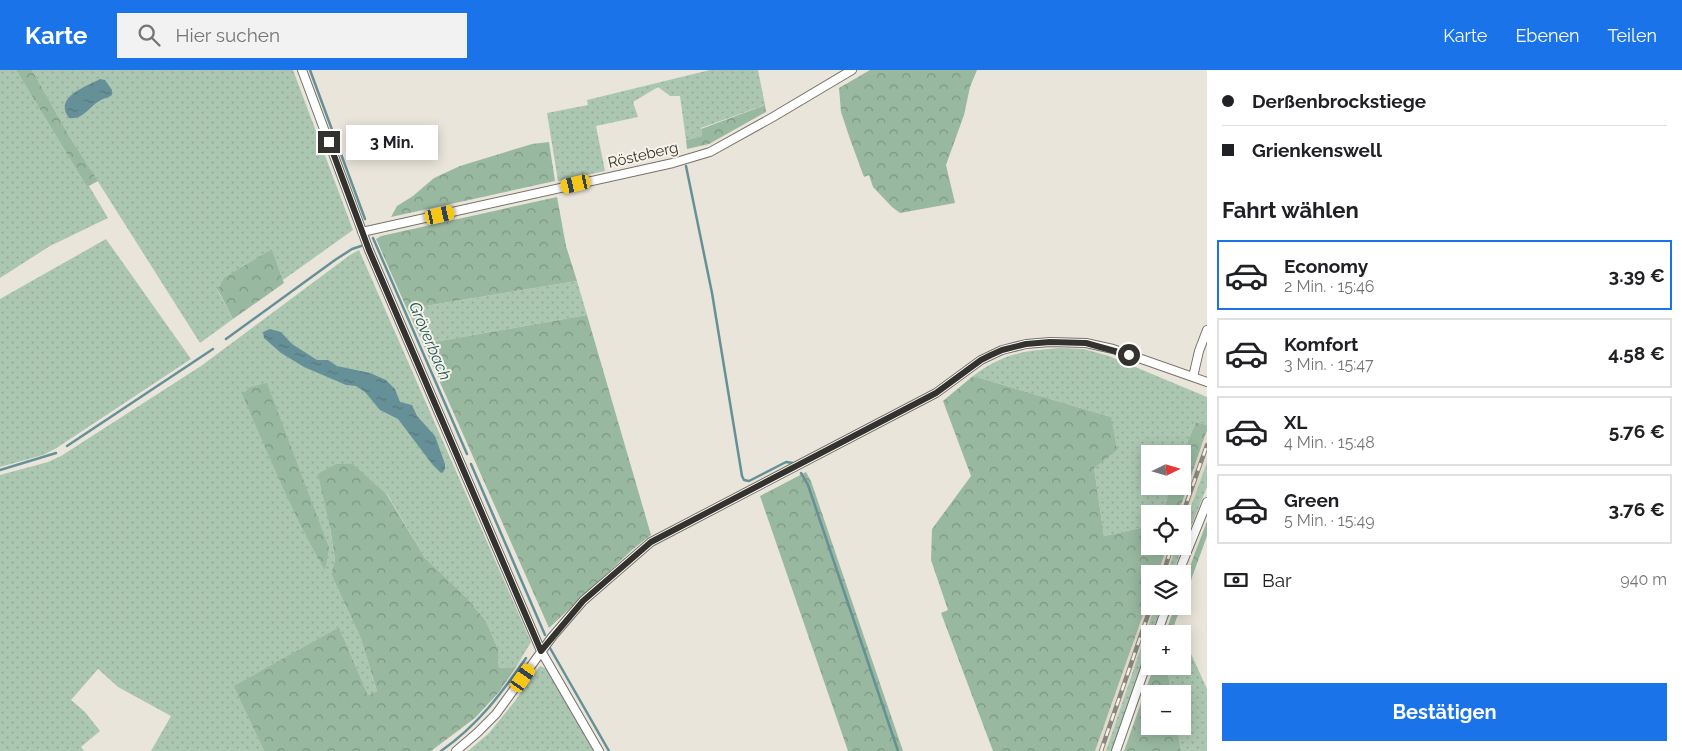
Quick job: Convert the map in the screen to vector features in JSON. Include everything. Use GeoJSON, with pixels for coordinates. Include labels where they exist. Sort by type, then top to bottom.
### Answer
{"type":"FeatureCollection","features":[{"type":"Feature","properties":{"kind":"street"},"geometry":{"type":"LineString","coordinates":[[302,70],[362,232],[541,651],[599,751]]}},
{"type":"Feature","properties":{"kind":"street","name":"Rösteberg"},"geometry":{"type":"LineString","coordinates":[[362,232],[673,163],[710,152],[852,70]]}},
{"type":"Feature","properties":{"kind":"street"},"geometry":{"type":"LineString","coordinates":[[1193,377],[1207,330]]}},
{"type":"Feature","properties":{"kind":"street"},"geometry":{"type":"LineString","coordinates":[[456,751],[477,734],[496,714],[541,651],[583,601],[651,542],[936,393],[981,360],[1002,350],[1026,344],[1050,342],[1086,343],[1113,349],[1207,382]]}},
{"type":"Feature","properties":{"kind":"street"},"geometry":{"type":"LineString","coordinates":[[1182,565],[1207,502]]}},
{"type":"Feature","properties":{"kind":"street"},"geometry":{"type":"LineString","coordinates":[[1116,751],[1143,675]]}},
{"type":"Feature","properties":{"kind":"shaded area"},"geometry":{"type":"Polygon","coordinates":[[[1207,430],[1207,462],[1191,507],[1191,505],[1181,505],[1185,495],[1191,495],[1191,476],[1207,430]]]}},
{"type":"Feature","properties":{"kind":"shaded area"},"geometry":{"type":"Polygon","coordinates":[[[1164,555],[1173,555],[1170,565],[1161,565],[1164,555]]]}},
{"type":"Feature","properties":{"kind":"shaded area"},"geometry":{"type":"Polygon","coordinates":[[[1143,615],[1152,615],[1149,625],[1141,625],[1141,647],[1106,751],[1095,751],[1143,615]]]}},
{"type":"Feature","properties":{"kind":"green space"},"geometry":{"type":"Polygon","coordinates":[[[0,70],[16,70],[108,218],[50,246],[0,278],[0,70]]]}},
{"type":"Feature","properties":{"kind":"green space"},"geometry":{"type":"Polygon","coordinates":[[[16,70],[32,70],[71,139],[98,181],[87,187],[16,70]]]}},
{"type":"Feature","properties":{"kind":"green space"},"geometry":{"type":"Polygon","coordinates":[[[32,70],[293,70],[353,230],[283,280],[272,249],[218,291],[233,319],[200,343],[71,139],[32,70]]]}},
{"type":"Feature","properties":{"kind":"green space"},"geometry":{"type":"Polygon","coordinates":[[[710,70],[758,70],[765,105],[701,128],[702,136],[686,140],[680,96],[670,96],[658,87],[633,102],[638,117],[596,126],[605,171],[558,181],[547,113],[588,105],[587,100],[710,70]]]}},
{"type":"Feature","properties":{"kind":"green space"},"geometry":{"type":"Polygon","coordinates":[[[870,70],[977,70],[970,87],[964,115],[946,165],[955,203],[900,213],[873,187],[869,175],[864,177],[841,112],[839,88],[870,70]]]}},
{"type":"Feature","properties":{"kind":"green space"},"geometry":{"type":"Polygon","coordinates":[[[765,105],[766,112],[709,144],[687,149],[686,140],[702,136],[701,129],[765,105]]]}},
{"type":"Feature","properties":{"kind":"green space"},"geometry":{"type":"Polygon","coordinates":[[[549,142],[555,181],[391,217],[397,206],[413,196],[434,178],[460,166],[532,144],[549,142]]]}},
{"type":"Feature","properties":{"kind":"green space"},"geometry":{"type":"Polygon","coordinates":[[[557,197],[566,246],[577,281],[407,309],[376,239],[381,236],[557,197]]]}},
{"type":"Feature","properties":{"kind":"green space"},"geometry":{"type":"Polygon","coordinates":[[[106,239],[191,359],[55,449],[43,455],[0,467],[0,299],[106,239]]]}},
{"type":"Feature","properties":{"kind":"green space"},"geometry":{"type":"Polygon","coordinates":[[[272,249],[284,283],[233,319],[218,290],[224,278],[272,249]]]}},
{"type":"Feature","properties":{"kind":"green space"},"geometry":{"type":"Polygon","coordinates":[[[359,250],[531,642],[516,667],[498,668],[498,649],[486,621],[466,597],[425,558],[387,494],[330,528],[335,560],[331,574],[361,639],[377,691],[368,695],[339,627],[235,686],[264,751],[151,751],[171,716],[118,687],[98,669],[71,700],[85,712],[100,731],[81,747],[84,751],[0,751],[0,475],[48,462],[61,456],[201,366],[359,250]]]}},
{"type":"Feature","properties":{"kind":"green space"},"geometry":{"type":"Polygon","coordinates":[[[577,281],[587,315],[423,344],[407,309],[577,281]]]}},
{"type":"Feature","properties":{"kind":"green space"},"geometry":{"type":"Polygon","coordinates":[[[587,315],[651,535],[632,550],[549,628],[423,344],[587,315]]]}},
{"type":"Feature","properties":{"kind":"green space"},"geometry":{"type":"Polygon","coordinates":[[[1084,349],[1109,356],[1207,397],[1207,425],[1196,422],[1186,445],[1141,445],[1141,495],[1168,495],[1165,505],[1141,505],[1141,528],[1104,536],[1094,468],[1111,417],[973,376],[994,362],[1014,354],[1035,350],[1084,349]]]}},
{"type":"Feature","properties":{"kind":"green space"},"geometry":{"type":"Polygon","coordinates":[[[973,376],[1111,417],[1117,450],[1094,468],[1104,536],[1141,528],[1141,555],[1164,555],[1161,565],[1141,565],[1141,615],[1143,615],[1095,751],[993,751],[941,613],[948,610],[931,560],[932,529],[971,476],[943,401],[973,376]]]}},
{"type":"Feature","properties":{"kind":"green space"},"geometry":{"type":"Polygon","coordinates":[[[267,383],[329,548],[325,570],[291,505],[242,394],[251,387],[267,383]]]}},
{"type":"Feature","properties":{"kind":"green space"},"geometry":{"type":"Polygon","coordinates":[[[1196,422],[1207,425],[1191,476],[1191,445],[1186,445],[1196,422]]]}},
{"type":"Feature","properties":{"kind":"green space"},"geometry":{"type":"Polygon","coordinates":[[[1207,462],[1207,487],[1191,527],[1191,507],[1207,462]]]}},
{"type":"Feature","properties":{"kind":"green space"},"geometry":{"type":"Polygon","coordinates":[[[336,464],[353,464],[387,495],[425,558],[466,597],[486,621],[498,649],[498,668],[516,667],[499,692],[475,718],[431,751],[264,751],[234,686],[339,627],[368,695],[377,691],[361,639],[331,574],[335,560],[318,474],[336,464]]]}},
{"type":"Feature","properties":{"kind":"green space"},"geometry":{"type":"Polygon","coordinates":[[[806,472],[811,481],[903,751],[848,751],[760,496],[806,472]]]}},
{"type":"Feature","properties":{"kind":"green space"},"geometry":{"type":"Polygon","coordinates":[[[1168,495],[1185,495],[1181,505],[1165,505],[1168,495]]]}},
{"type":"Feature","properties":{"kind":"green space"},"geometry":{"type":"Polygon","coordinates":[[[1207,521],[1207,536],[1191,580],[1190,565],[1207,521]]]}},
{"type":"Feature","properties":{"kind":"green space"},"geometry":{"type":"Polygon","coordinates":[[[1173,555],[1180,555],[1176,565],[1170,565],[1173,555]]]}},
{"type":"Feature","properties":{"kind":"green space"},"geometry":{"type":"Polygon","coordinates":[[[1152,615],[1158,615],[1155,625],[1149,625],[1152,615]]]}},
{"type":"Feature","properties":{"kind":"green space"},"geometry":{"type":"Polygon","coordinates":[[[1172,615],[1178,615],[1174,625],[1168,625],[1172,615]]]}},
{"type":"Feature","properties":{"kind":"green space"},"geometry":{"type":"Polygon","coordinates":[[[1141,647],[1141,665],[1111,751],[1106,751],[1141,647]]]}},
{"type":"Feature","properties":{"kind":"green space"},"geometry":{"type":"Polygon","coordinates":[[[1191,654],[1207,689],[1207,751],[1181,751],[1178,735],[1191,735],[1191,685],[1170,685],[1168,675],[1191,675],[1191,654]]]}},
{"type":"Feature","properties":{"kind":"green space"},"geometry":{"type":"Polygon","coordinates":[[[540,666],[547,669],[594,751],[468,751],[489,733],[540,666]]]}},
{"type":"Feature","properties":{"kind":"green space"},"geometry":{"type":"Polygon","coordinates":[[[1151,675],[1168,675],[1170,685],[1147,685],[1151,675]]]}},
{"type":"Feature","properties":{"kind":"green space"},"geometry":{"type":"Polygon","coordinates":[[[1141,703],[1141,735],[1178,735],[1181,751],[1124,751],[1141,703]]]}},
{"type":"Feature","properties":{"kind":"water"},"geometry":{"type":"Polygon","coordinates":[[[100,79],[105,80],[112,90],[112,95],[101,100],[79,117],[69,118],[65,111],[65,104],[68,99],[80,89],[100,79]]]}},
{"type":"Feature","properties":{"kind":"water"},"geometry":{"type":"Polygon","coordinates":[[[270,329],[281,332],[292,344],[317,360],[328,360],[337,366],[370,373],[386,380],[395,389],[400,402],[412,405],[417,416],[435,436],[445,464],[443,472],[441,473],[432,464],[398,419],[380,410],[365,392],[356,386],[346,385],[304,367],[281,353],[264,338],[263,332],[270,329]]]}},
{"type":"Feature","properties":{"kind":"waterway","name":"Gröverbach"},"geometry":{"type":"LineString","coordinates":[[310,70],[365,219]]}},
{"type":"Feature","properties":{"kind":"waterway"},"geometry":{"type":"LineString","coordinates":[[686,166],[712,293],[742,476],[744,480],[749,481],[786,462],[793,463]]}},
{"type":"Feature","properties":{"kind":"waterway","name":"Gröverbach"},"geometry":{"type":"LineString","coordinates":[[373,238],[467,454]]}},
{"type":"Feature","properties":{"kind":"waterway"},"geometry":{"type":"LineString","coordinates":[[226,339],[335,260],[352,249],[361,246]]}},
{"type":"Feature","properties":{"kind":"waterway"},"geometry":{"type":"LineString","coordinates":[[67,446],[213,349]]}},
{"type":"Feature","properties":{"kind":"waterway"},"geometry":{"type":"LineString","coordinates":[[0,470],[56,453]]}},
{"type":"Feature","properties":{"kind":"waterway","name":"Gröverbach"},"geometry":{"type":"LineString","coordinates":[[471,464],[545,635]]}},
{"type":"Feature","properties":{"kind":"waterway"},"geometry":{"type":"LineString","coordinates":[[801,473],[808,485],[898,751]]}},
{"type":"Feature","properties":{"kind":"waterway","name":"Gröverbach"},"geometry":{"type":"LineString","coordinates":[[550,648],[609,751]]}},
{"type":"Feature","properties":{"kind":"waterway"},"geometry":{"type":"LineString","coordinates":[[441,751],[478,720],[526,658]]}},
{"type":"Feature","properties":{"kind":"railway"},"geometry":{"type":"LineString","coordinates":[[1186,505],[1207,445]]}},
{"type":"Feature","properties":{"kind":"railway"},"geometry":{"type":"LineString","coordinates":[[1166,565],[1169,555]]}},
{"type":"Feature","properties":{"kind":"railway"},"geometry":{"type":"LineString","coordinates":[[1101,751],[1148,615]]}},
{"type":"Feature","properties":{"kind":"route"},"geometry":{"type":"LineString","coordinates":[[329,142],[369,250],[541,651],[583,601],[651,542],[936,393],[981,360],[1002,350],[1026,344],[1050,342],[1086,343],[1129,355]]}}]}
